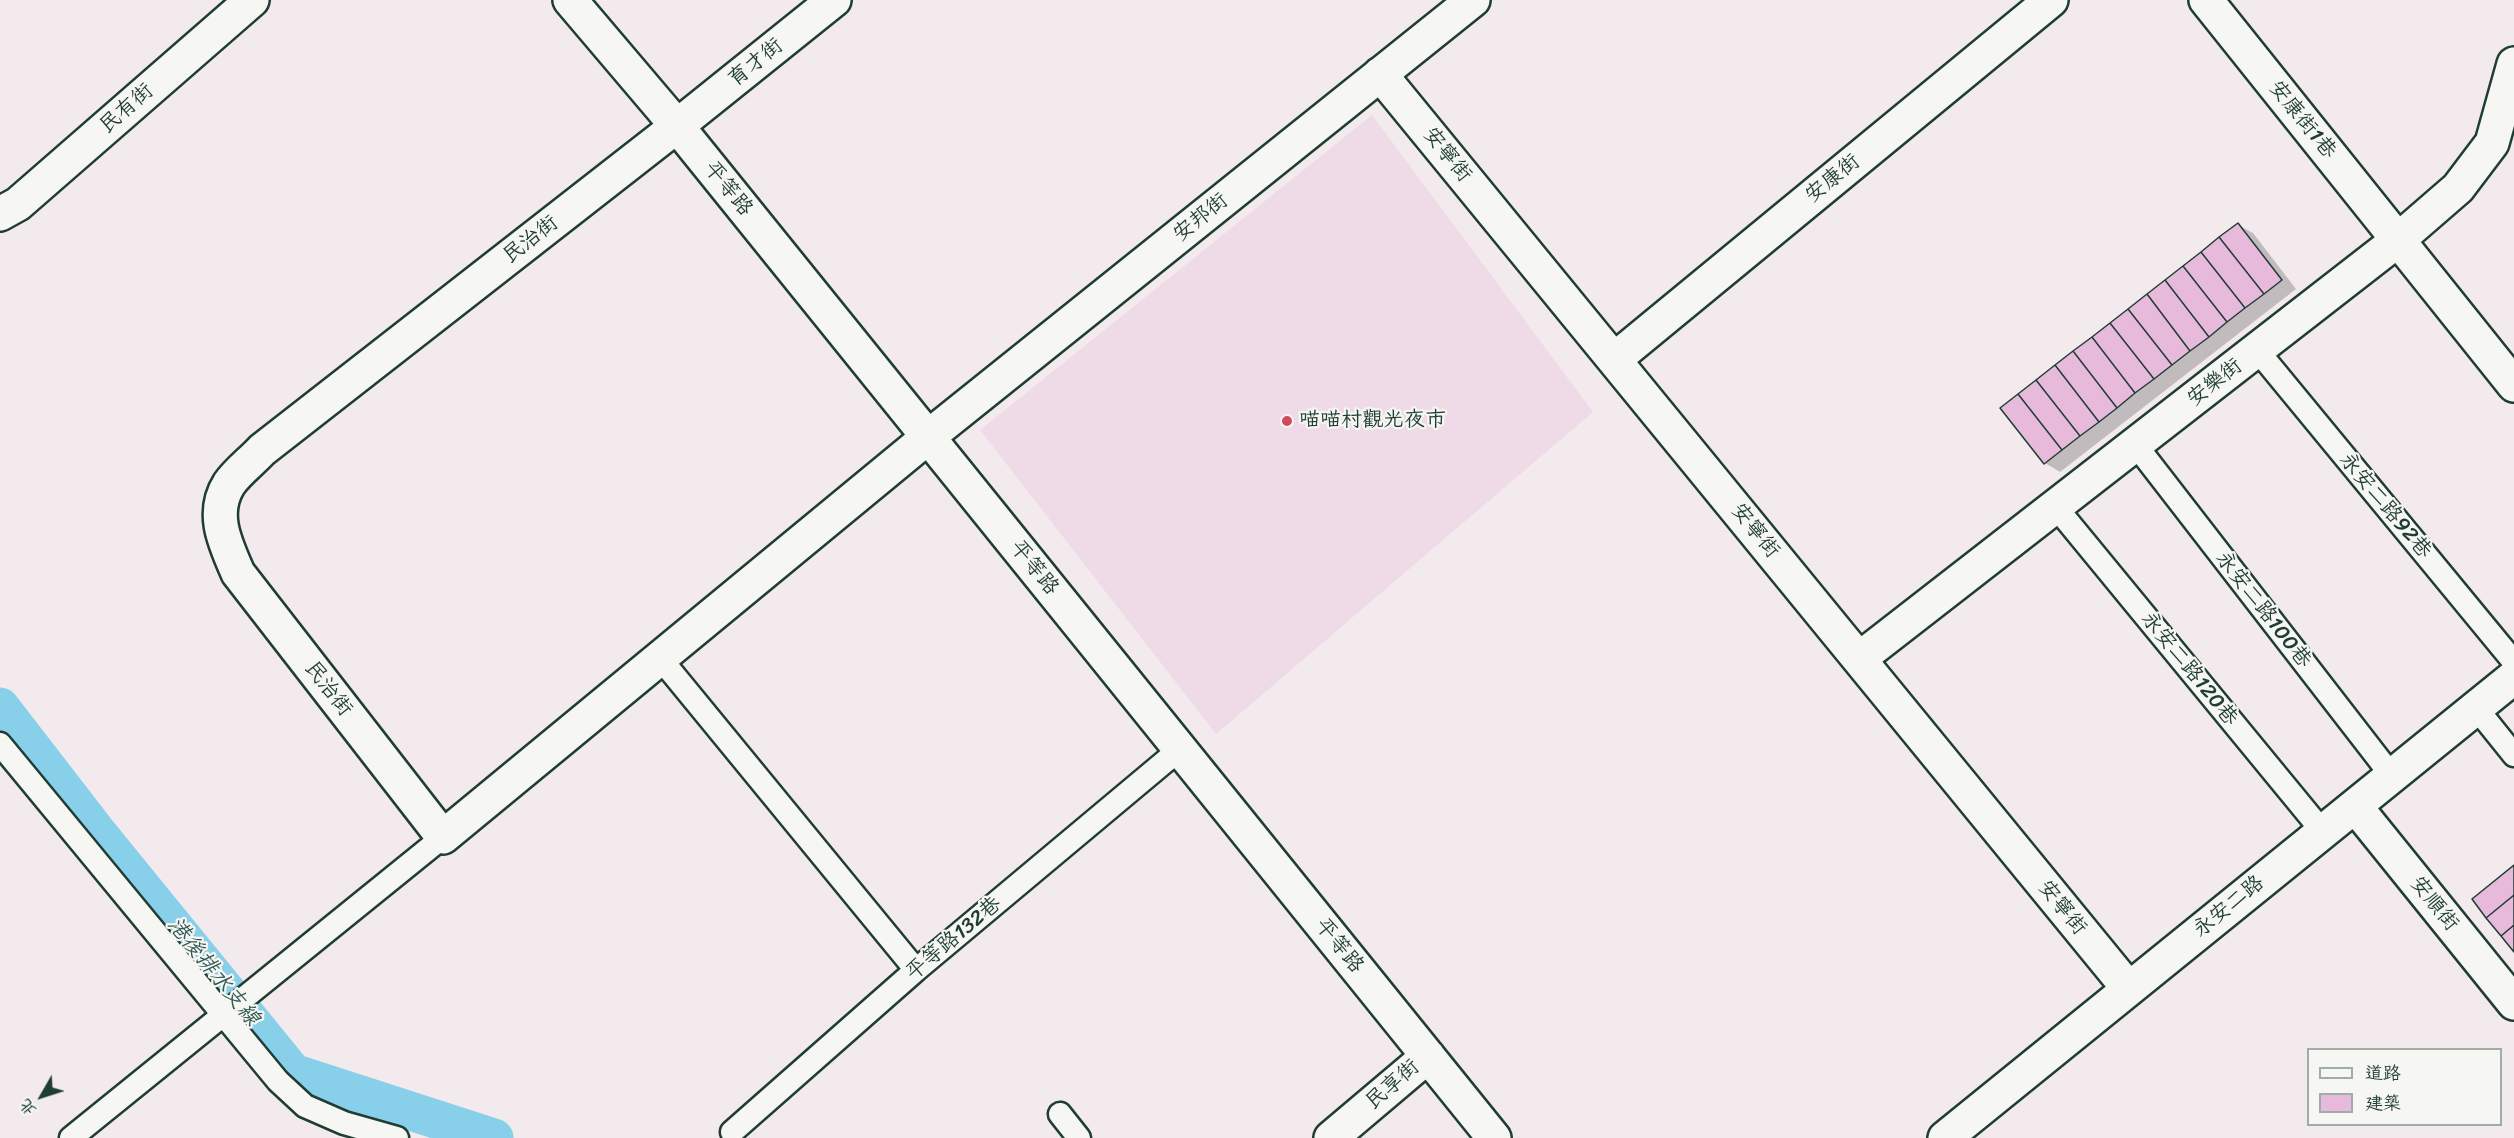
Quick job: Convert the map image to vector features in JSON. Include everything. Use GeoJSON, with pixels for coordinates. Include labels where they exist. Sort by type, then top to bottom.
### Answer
{"type":"FeatureCollection","features":[{"type":"Feature","properties":{"kind":"street","name":"民有街"},"geometry":{"type":"LineString","coordinates":[[0,214],[18,204],[252,0]]}},
{"type":"Feature","properties":{"kind":"street","name":"平等路"},"geometry":{"type":"LineString","coordinates":[[570,0],[677,126],[1494,1138]]}},
{"type":"Feature","properties":{"kind":"street","name":"育才街"},"geometry":{"type":"LineString","coordinates":[[677,126],[834,0]]}},
{"type":"Feature","properties":{"kind":"street","name":"安邦街"},"geometry":{"type":"LineString","coordinates":[[928,437],[1473,0]]}},
{"type":"Feature","properties":{"kind":"street","name":"安康街"},"geometry":{"type":"LineString","coordinates":[[1615,359],[2051,0]]}},
{"type":"Feature","properties":{"kind":"street","name":"安康街1巷"},"geometry":{"type":"LineString","coordinates":[[2206,0],[2514,385]]}},
{"type":"Feature","properties":{"kind":"street","name":"安樂街"},"geometry":{"type":"LineString","coordinates":[[1859,659],[2398,240],[2458,188],[2492,143],[2514,64]]}},
{"type":"Feature","properties":{"kind":"street","name":"安寧街"},"geometry":{"type":"LineString","coordinates":[[1380,75],[2129,989]]}},
{"type":"Feature","properties":{"kind":"street","name":"民治街"},"geometry":{"type":"LineString","coordinates":[[443,837],[238,573],[220,531],[221,505],[229,484],[262,450],[677,126]]}},
{"type":"Feature","properties":{"kind":"street"},"geometry":{"type":"LineString","coordinates":[[443,837],[928,437]]}},
{"type":"Feature","properties":{"kind":"street","name":"永安二路"},"geometry":{"type":"LineString","coordinates":[[1945,1138],[2514,677]]}},
{"type":"Feature","properties":{"kind":"street","name":"安順街"},"geometry":{"type":"LineString","coordinates":[[2355,806],[2514,1003]]}},
{"type":"Feature","properties":{"kind":"street","name":"民享街"},"geometry":{"type":"LineString","coordinates":[[1331,1138],[1428,1056]]}},
{"type":"Feature","properties":{"kind":"lane","name":"永安二路92巷"},"geometry":{"type":"LineString","coordinates":[[2257,350],[2514,662]]}},
{"type":"Feature","properties":{"kind":"lane","name":"永安二路100巷"},"geometry":{"type":"LineString","coordinates":[[2135,444],[2392,776]]}},
{"type":"Feature","properties":{"kind":"lane","name":"永安二路120巷"},"geometry":{"type":"LineString","coordinates":[[2055,506],[2323,832]]}},
{"type":"Feature","properties":{"kind":"lane"},"geometry":{"type":"LineString","coordinates":[[660,658],[916,970]]}},
{"type":"Feature","properties":{"kind":"lane"},"geometry":{"type":"LineString","coordinates":[[2477,709],[2514,755]]}},
{"type":"Feature","properties":{"kind":"lane"},"geometry":{"type":"LineString","coordinates":[[0,744],[278,1081],[305,1106],[344,1123],[397,1138]]}},
{"type":"Feature","properties":{"kind":"lane","name":"平等路132巷"},"geometry":{"type":"LineString","coordinates":[[732,1132],[916,970],[1180,749]]}},
{"type":"Feature","properties":{"kind":"lane"},"geometry":{"type":"LineString","coordinates":[[71,1138],[443,837]]}},
{"type":"Feature","properties":{"kind":"lane"},"geometry":{"type":"LineString","coordinates":[[1060,1114],[1079,1138]]}},
{"type":"Feature","properties":{"kind":"shaded area","name":"喵喵村觀光夜市"},"geometry":{"type":"Polygon","coordinates":[[[1372,115],[1593,412],[1216,734],[980,430],[1372,115]]]}},
{"type":"Feature","properties":{"kind":"building"},"geometry":{"type":"Polygon","coordinates":[[[2238,223],[2282,280],[2264,294],[2219,237],[2238,223]]]}},
{"type":"Feature","properties":{"kind":"building"},"geometry":{"type":"Polygon","coordinates":[[[2219,237],[2264,294],[2245,308],[2201,252],[2219,237]]]}},
{"type":"Feature","properties":{"kind":"building"},"geometry":{"type":"Polygon","coordinates":[[[2201,252],[2245,308],[2227,322],[2183,266],[2201,252]]]}},
{"type":"Feature","properties":{"kind":"building"},"geometry":{"type":"Polygon","coordinates":[[[2183,266],[2227,322],[2209,337],[2165,280],[2183,266]]]}},
{"type":"Feature","properties":{"kind":"building"},"geometry":{"type":"Polygon","coordinates":[[[2165,280],[2209,337],[2190,351],[2147,294],[2165,280]]]}},
{"type":"Feature","properties":{"kind":"building"},"geometry":{"type":"Polygon","coordinates":[[[2147,294],[2190,351],[2172,365],[2128,309],[2147,294]]]}},
{"type":"Feature","properties":{"kind":"building"},"geometry":{"type":"Polygon","coordinates":[[[2128,309],[2172,365],[2154,379],[2110,323],[2128,309]]]}},
{"type":"Feature","properties":{"kind":"building"},"geometry":{"type":"Polygon","coordinates":[[[2110,323],[2154,379],[2135,393],[2092,337],[2110,323]]]}},
{"type":"Feature","properties":{"kind":"building"},"geometry":{"type":"Polygon","coordinates":[[[2092,337],[2135,393],[2117,408],[2073,351],[2092,337]]]}},
{"type":"Feature","properties":{"kind":"building"},"geometry":{"type":"Polygon","coordinates":[[[2073,351],[2117,408],[2099,422],[2055,365],[2073,351]]]}},
{"type":"Feature","properties":{"kind":"building"},"geometry":{"type":"Polygon","coordinates":[[[2055,365],[2099,422],[2080,436],[2036,380],[2055,365]]]}},
{"type":"Feature","properties":{"kind":"building"},"geometry":{"type":"Polygon","coordinates":[[[2036,380],[2080,436],[2062,450],[2018,394],[2036,380]]]}},
{"type":"Feature","properties":{"kind":"building"},"geometry":{"type":"Polygon","coordinates":[[[2018,394],[2062,450],[2044,464],[2000,408],[2018,394]]]}},
{"type":"Feature","properties":{"kind":"building"},"geometry":{"type":"Polygon","coordinates":[[[2514,865],[2514,895],[2486,918],[2472,899],[2514,865]]]}},
{"type":"Feature","properties":{"kind":"building"},"geometry":{"type":"Polygon","coordinates":[[[2514,895],[2514,925],[2501,936],[2486,918],[2514,895]]]}},
{"type":"Feature","properties":{"kind":"building"},"geometry":{"type":"Polygon","coordinates":[[[2514,925],[2514,952],[2501,936],[2514,925]]]}},
{"type":"Feature","properties":{"kind":"waterway","name":"港後排水支線"},"geometry":{"type":"LineString","coordinates":[[0,707],[95,830],[293,1073],[494,1138]]}},
{"type":"Feature","properties":{"kind":"place","name":"喵喵村觀光夜市"},"geometry":{"type":"Point","coordinates":[1287,421]}}]}
